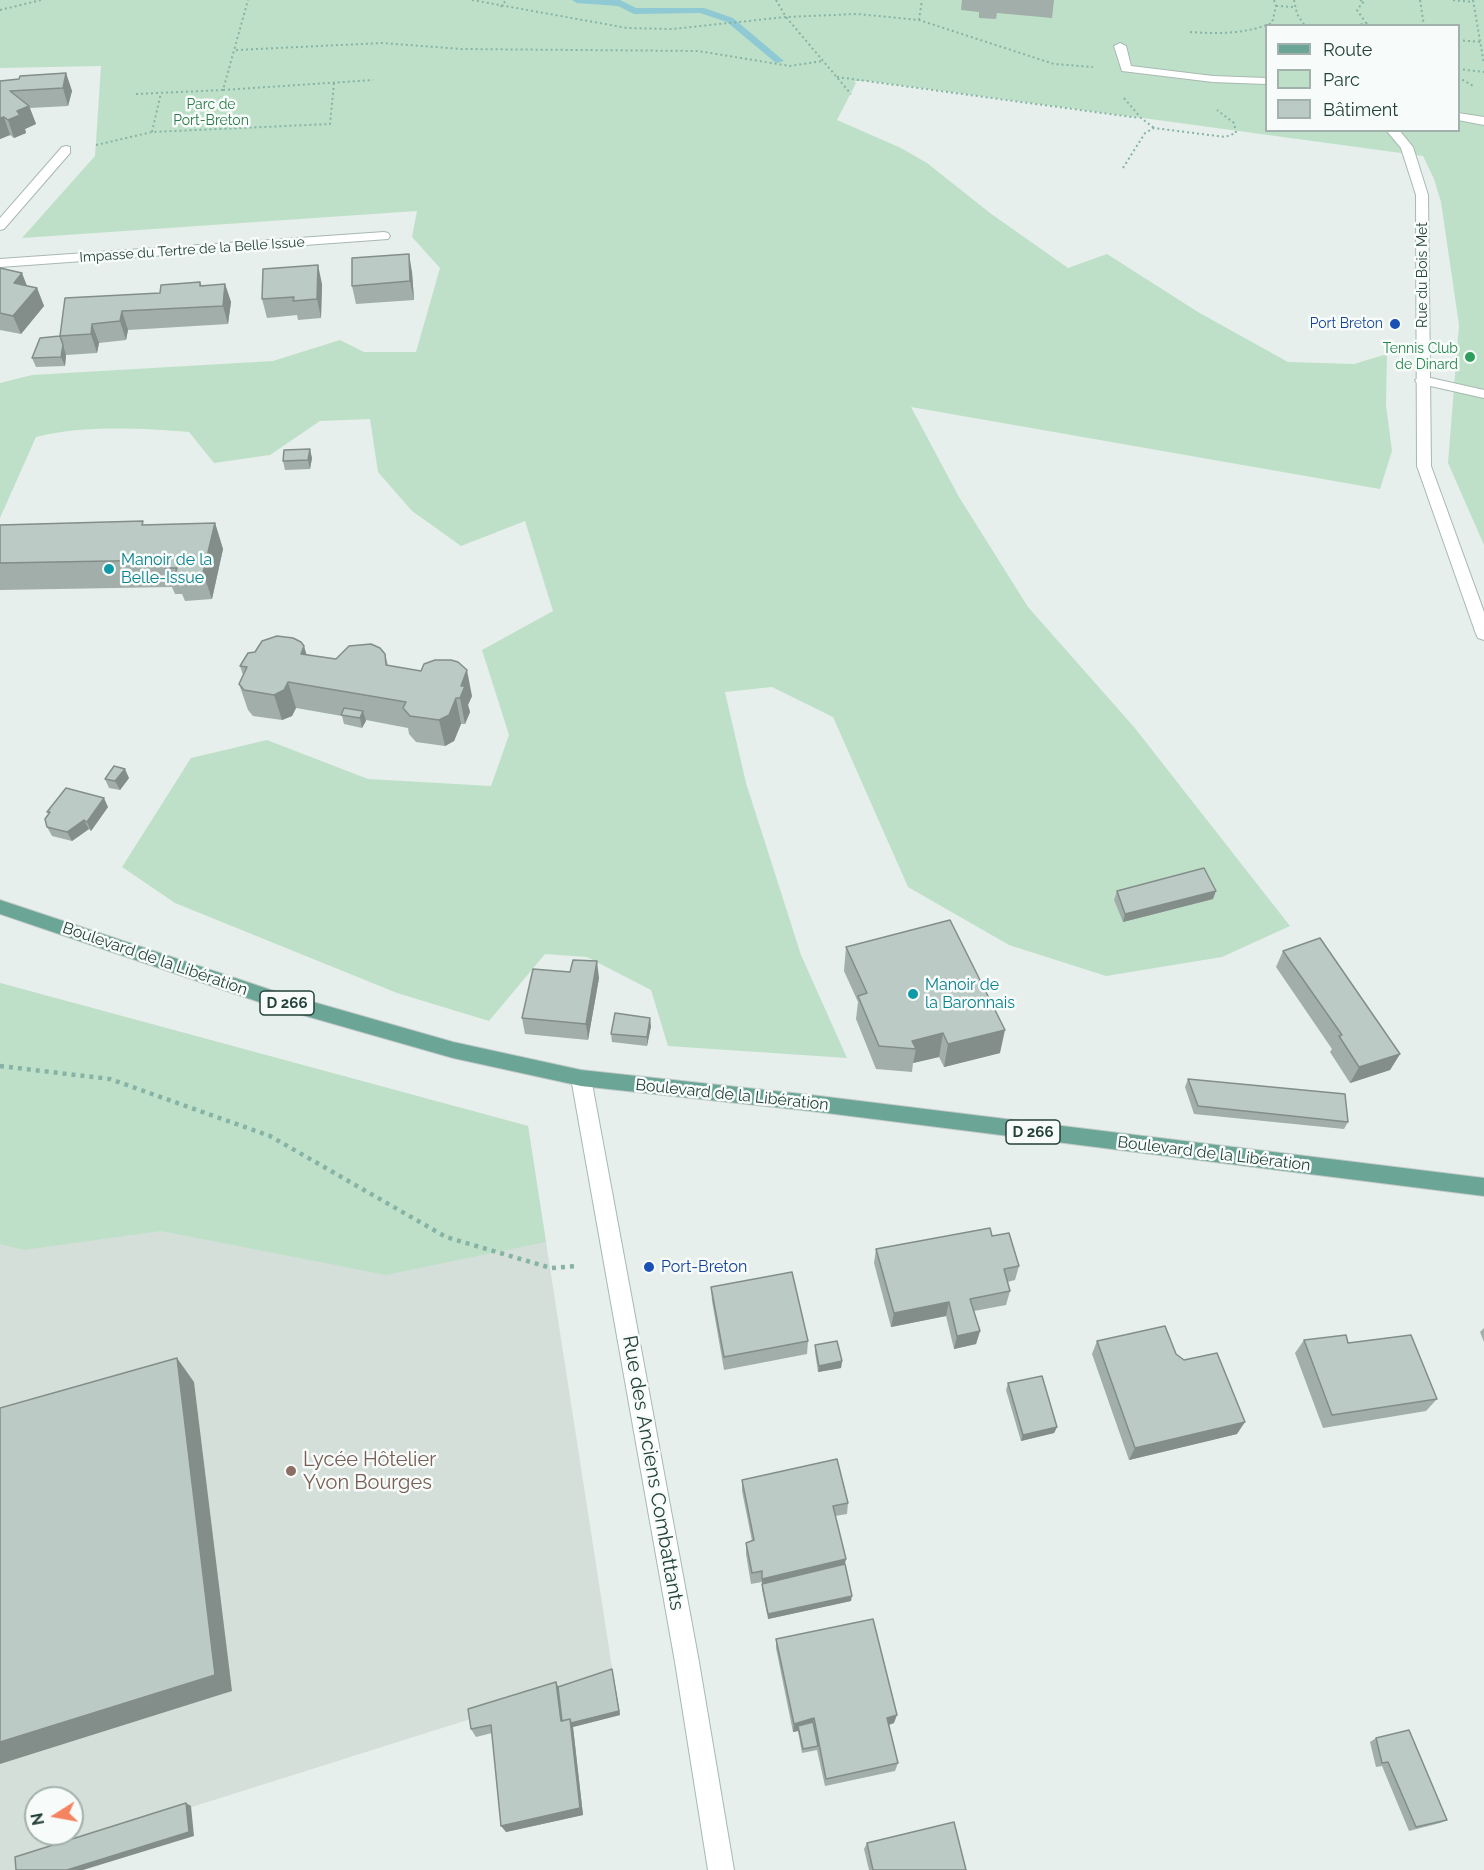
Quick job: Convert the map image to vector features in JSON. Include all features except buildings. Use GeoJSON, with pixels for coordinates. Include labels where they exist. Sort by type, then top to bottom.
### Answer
{"type":"FeatureCollection","features":[{"type":"Feature","properties":{"kind":"main road","name":"Boulevard de la Libération"},"geometry":{"type":"LineString","coordinates":[[0,907],[271,998],[453,1050],[581,1078],[811,1103],[1484,1187]]}},
{"type":"Feature","properties":{"kind":"street"},"geometry":{"type":"LineString","coordinates":[[1120,46],[1126,69],[1197,78],[1265,81]]}},
{"type":"Feature","properties":{"kind":"street"},"geometry":{"type":"LineString","coordinates":[[1460,116],[1484,121]]}},
{"type":"Feature","properties":{"kind":"street","name":"Rue du Bois Met"},"geometry":{"type":"LineString","coordinates":[[1394,132],[1407,147],[1422,195],[1424,466],[1484,634]]}},
{"type":"Feature","properties":{"kind":"street"},"geometry":{"type":"LineString","coordinates":[[0,225],[66,150]]}},
{"type":"Feature","properties":{"kind":"street","name":"Impasse du Tertre de la Belle Issue"},"geometry":{"type":"LineString","coordinates":[[0,263],[384,236]]}},
{"type":"Feature","properties":{"kind":"street"},"geometry":{"type":"LineString","coordinates":[[1422,380],[1484,394]]}},
{"type":"Feature","properties":{"kind":"street","name":"Rue des Anciens Combattants"},"geometry":{"type":"LineString","coordinates":[[581,1078],[687,1662],[721,1870]]}},
{"type":"Feature","properties":{"kind":"path"},"geometry":{"type":"LineString","coordinates":[[0,10],[41,0]]}},
{"type":"Feature","properties":{"kind":"path"},"geometry":{"type":"LineString","coordinates":[[223,90],[236,50],[248,0]]}},
{"type":"Feature","properties":{"kind":"path"},"geometry":{"type":"LineString","coordinates":[[472,0],[501,7],[627,27],[672,29],[786,17],[857,14],[919,20],[1054,64],[1126,69]]}},
{"type":"Feature","properties":{"kind":"path"},"geometry":{"type":"LineString","coordinates":[[501,7],[506,0]]}},
{"type":"Feature","properties":{"kind":"path"},"geometry":{"type":"LineString","coordinates":[[776,0],[786,17],[851,94]]}},
{"type":"Feature","properties":{"kind":"path"},"geometry":{"type":"LineString","coordinates":[[919,20],[922,0]]}},
{"type":"Feature","properties":{"kind":"path"},"geometry":{"type":"LineString","coordinates":[[1270,24],[1272,23],[1276,6],[1274,0]]}},
{"type":"Feature","properties":{"kind":"path"},"geometry":{"type":"LineString","coordinates":[[1294,0],[1304,24]]}},
{"type":"Feature","properties":{"kind":"path"},"geometry":{"type":"LineString","coordinates":[[1363,24],[1366,23],[1357,10],[1364,0]]}},
{"type":"Feature","properties":{"kind":"path"},"geometry":{"type":"LineString","coordinates":[[1420,0],[1424,24]]}},
{"type":"Feature","properties":{"kind":"path"},"geometry":{"type":"LineString","coordinates":[[1454,0],[1473,1],[1484,64]]}},
{"type":"Feature","properties":{"kind":"path"},"geometry":{"type":"LineString","coordinates":[[1276,6],[1295,7]]}},
{"type":"Feature","properties":{"kind":"path"},"geometry":{"type":"LineString","coordinates":[[1190,32],[1223,35],[1256,30],[1265,26]]}},
{"type":"Feature","properties":{"kind":"path"},"geometry":{"type":"LineString","coordinates":[[1460,40],[1480,42]]}},
{"type":"Feature","properties":{"kind":"path"},"geometry":{"type":"LineString","coordinates":[[236,50],[382,43],[472,49],[698,51],[790,66],[823,61]]}},
{"type":"Feature","properties":{"kind":"path"},"geometry":{"type":"LineString","coordinates":[[1460,69],[1484,72]]}},
{"type":"Feature","properties":{"kind":"path"},"geometry":{"type":"LineString","coordinates":[[837,77],[1141,118]]}},
{"type":"Feature","properties":{"kind":"path"},"geometry":{"type":"LineString","coordinates":[[1124,100],[1154,128],[1225,137],[1236,133],[1234,123],[1220,114],[1200,92],[1197,78]]}},
{"type":"Feature","properties":{"kind":"path"},"geometry":{"type":"LineString","coordinates":[[136,94],[373,80]]}},
{"type":"Feature","properties":{"kind":"path"},"geometry":{"type":"LineString","coordinates":[[96,145],[152,132],[330,124],[334,83]]}},
{"type":"Feature","properties":{"kind":"path"},"geometry":{"type":"LineString","coordinates":[[152,132],[161,93]]}},
{"type":"Feature","properties":{"kind":"path"},"geometry":{"type":"LineString","coordinates":[[1123,168],[1145,134],[1154,128]]}},
{"type":"Feature","properties":{"kind":"path"},"geometry":{"type":"LineString","coordinates":[[0,1066],[110,1080],[270,1136],[446,1237],[551,1268],[615,1263]]}},
{"type":"Feature","properties":{"kind":"shaded area","name":"Lycée Hôtelier Yvon Bourges"},"geometry":{"type":"Polygon","coordinates":[[[0,983],[528,1126],[613,1674],[157,1818],[23,1870],[0,1870],[0,983]]]}},
{"type":"Feature","properties":{"kind":"green space","name":"Parc de Port-Breton"},"geometry":{"type":"Polygon","coordinates":[[[0,0],[1484,0],[1484,545],[1448,463],[1459,325],[1441,202],[1434,179],[1423,156],[870,81],[854,81],[856,83],[837,120],[901,148],[927,163],[990,213],[1068,268],[1107,254],[1198,312],[1288,362],[1354,364],[1387,354],[1386,405],[1392,451],[1380,489],[911,407],[959,497],[1028,607],[1134,727],[1290,926],[1222,957],[1106,976],[1009,945],[908,887],[833,717],[772,687],[725,692],[746,783],[801,955],[847,1058],[668,1046],[651,990],[587,957],[545,954],[489,1021],[397,993],[175,903],[122,867],[191,758],[267,740],[368,779],[491,786],[509,735],[482,650],[553,611],[525,521],[461,546],[412,511],[378,472],[370,419],[320,421],[270,455],[214,463],[189,432],[92,429],[36,437],[0,518],[0,383],[32,375],[273,361],[340,340],[364,352],[416,352],[440,268],[412,237],[417,211],[22,238],[95,156],[101,66],[0,68],[0,0]]]}},
{"type":"Feature","properties":{"kind":"green space"},"geometry":{"type":"Polygon","coordinates":[[[0,983],[528,1126],[546,1242],[386,1275],[161,1231],[24,1250],[0,1244],[0,983]]]}},
{"type":"Feature","properties":{"kind":"waterway"},"geometry":{"type":"LineString","coordinates":[[577,0],[620,3],[634,11],[701,10],[730,20],[779,61]]}},
{"type":"Feature","properties":{"kind":"place","name":"Port Breton"},"geometry":{"type":"Point","coordinates":[1395,324]}},
{"type":"Feature","properties":{"kind":"place","name":"Tennis Club de Dinard"},"geometry":{"type":"Point","coordinates":[1470,357]}},
{"type":"Feature","properties":{"kind":"place","name":"Manoir de la Belle-Issue"},"geometry":{"type":"Point","coordinates":[109,569]}},
{"type":"Feature","properties":{"kind":"place","name":"Manoir de la Baronnais"},"geometry":{"type":"Point","coordinates":[913,994]}},
{"type":"Feature","properties":{"kind":"place","name":"Port-Breton"},"geometry":{"type":"Point","coordinates":[649,1267]}},
{"type":"Feature","properties":{"kind":"place","name":"Lycée Hôtelier Yvon Bourges"},"geometry":{"type":"Point","coordinates":[291,1471]}}]}
